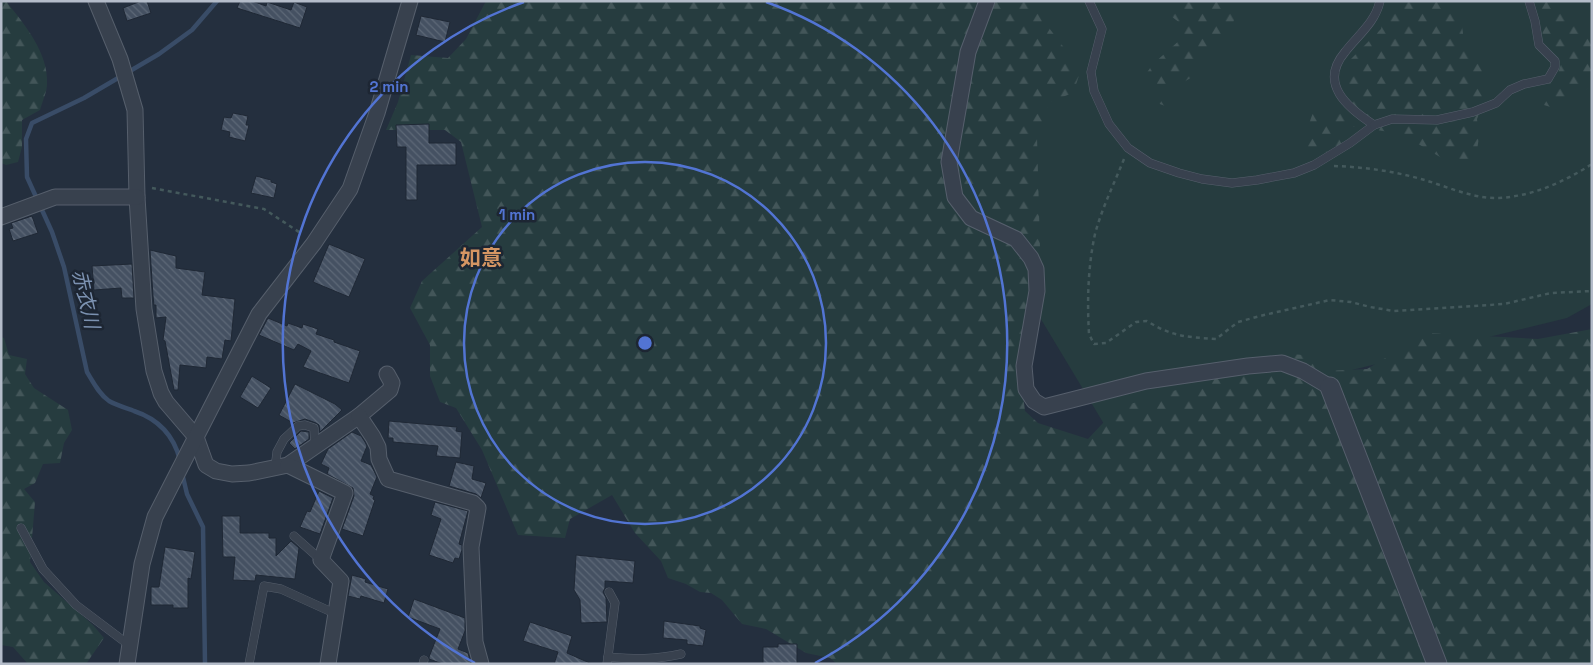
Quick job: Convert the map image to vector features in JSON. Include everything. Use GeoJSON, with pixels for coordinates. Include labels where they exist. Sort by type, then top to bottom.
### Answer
{"type":"FeatureCollection","features":[{"type":"Feature","properties":{"kind":"street"},"geometry":{"type":"LineString","coordinates":[[96,1],[120,59],[135,110],[137,197],[144,309],[154,371],[166,402],[196,437],[206,465],[216,471],[232,474],[282,467],[315,448],[359,416],[390,390],[392,384],[387,374]]}},
{"type":"Feature","properties":{"kind":"street"},"geometry":{"type":"LineString","coordinates":[[127,664],[142,564],[155,517],[259,314],[314,243],[350,189],[377,113],[410,1]]}},
{"type":"Feature","properties":{"kind":"street"},"geometry":{"type":"LineString","coordinates":[[987,1],[968,52],[949,162],[955,197],[971,218],[1016,239],[1031,258],[1036,269],[1037,291],[1024,366],[1026,389],[1034,401],[1044,407],[1146,381],[1248,366],[1282,364],[1303,372],[1330,387],[1437,664]]}},
{"type":"Feature","properties":{"kind":"street"},"geometry":{"type":"LineString","coordinates":[[1,217],[56,197],[137,197]]}},
{"type":"Feature","properties":{"kind":"street"},"geometry":{"type":"LineString","coordinates":[[359,416],[373,437],[378,448],[379,460],[388,479],[473,503],[478,508],[471,547],[475,642],[480,664]]}},
{"type":"Feature","properties":{"kind":"street"},"geometry":{"type":"LineString","coordinates":[[282,467],[345,493],[321,560],[341,581],[328,664]]}},
{"type":"Feature","properties":{"kind":"lane"},"geometry":{"type":"LineString","coordinates":[[1089,1],[1102,29],[1091,72],[1094,91],[1109,124],[1128,148],[1150,163],[1202,179],[1232,183],[1294,173],[1314,165],[1350,143],[1374,125],[1392,119],[1438,120],[1472,112],[1496,103],[1510,90],[1524,84],[1548,79],[1555,67],[1555,61],[1539,45],[1536,21],[1529,1]]}},
{"type":"Feature","properties":{"kind":"lane"},"geometry":{"type":"LineString","coordinates":[[1374,125],[1346,104],[1337,90],[1334,79],[1336,65],[1344,52],[1364,31],[1377,12],[1380,1]]}},
{"type":"Feature","properties":{"kind":"lane"},"geometry":{"type":"LineString","coordinates":[[282,467],[277,452],[284,439],[298,426],[305,425],[314,428],[315,448]]}},
{"type":"Feature","properties":{"kind":"lane"},"geometry":{"type":"LineString","coordinates":[[21,528],[43,569],[76,605],[129,645]]}},
{"type":"Feature","properties":{"kind":"lane"},"geometry":{"type":"LineString","coordinates":[[294,536],[321,560]]}},
{"type":"Feature","properties":{"kind":"lane"},"geometry":{"type":"LineString","coordinates":[[249,664],[264,586],[280,589],[336,614]]}},
{"type":"Feature","properties":{"kind":"lane"},"geometry":{"type":"LineString","coordinates":[[609,592],[615,603],[608,661],[662,659],[681,654]]}},
{"type":"Feature","properties":{"kind":"path"},"geometry":{"type":"LineString","coordinates":[[1128,148],[1103,208],[1091,258],[1089,334],[1094,344],[1106,343],[1136,322],[1147,321],[1162,331],[1178,336],[1216,339],[1238,322],[1264,314],[1330,300],[1394,310],[1413,310],[1504,304],[1551,294],[1592,291]]}},
{"type":"Feature","properties":{"kind":"path"},"geometry":{"type":"LineString","coordinates":[[1314,165],[1378,170],[1498,198],[1534,192],[1559,183],[1592,164]]}},
{"type":"Feature","properties":{"kind":"path"},"geometry":{"type":"LineString","coordinates":[[137,181],[151,188],[264,209],[314,243]]}},
{"type":"Feature","properties":{"kind":"green space"},"geometry":{"type":"Polygon","coordinates":[[[1,1],[6,1],[34,39],[40,50],[47,72],[47,84],[40,110],[22,120],[22,147],[18,162],[6,165],[1,163],[1,1]]]}},
{"type":"Feature","properties":{"kind":"green space"},"geometry":{"type":"Polygon","coordinates":[[[486,1],[1045,1],[1046,24],[1081,70],[1073,93],[1049,102],[1037,137],[1040,249],[1036,289],[1020,371],[1025,411],[1038,423],[1088,439],[1117,408],[1258,365],[1283,353],[1312,356],[1325,371],[1367,369],[1427,333],[1538,339],[1592,329],[1592,664],[837,664],[830,658],[806,653],[766,629],[742,624],[722,600],[711,593],[700,592],[686,584],[668,578],[661,561],[635,533],[612,495],[570,519],[565,538],[518,535],[482,450],[456,408],[440,402],[430,376],[430,345],[410,308],[422,281],[482,227],[461,142],[445,130],[386,130],[398,102],[411,55],[448,58],[466,39],[486,1]]]}},
{"type":"Feature","properties":{"kind":"green space"},"geometry":{"type":"Polygon","coordinates":[[[995,1],[1592,1],[1592,304],[1567,318],[1107,429],[971,203],[995,1]]]}},
{"type":"Feature","properties":{"kind":"green space"},"geometry":{"type":"Polygon","coordinates":[[[1168,1],[1236,1],[1234,21],[1218,42],[1200,51],[1197,74],[1184,82],[1169,80],[1168,107],[1157,103],[1143,78],[1153,64],[1181,39],[1180,23],[1167,13],[1168,1]]]}},
{"type":"Feature","properties":{"kind":"green space"},"geometry":{"type":"Polygon","coordinates":[[[1388,1],[1456,1],[1461,18],[1464,41],[1477,54],[1485,71],[1479,86],[1485,100],[1477,119],[1479,137],[1476,157],[1461,168],[1420,145],[1389,132],[1359,127],[1346,127],[1336,133],[1342,145],[1329,153],[1320,151],[1308,153],[1304,148],[1314,111],[1330,115],[1340,112],[1345,105],[1342,84],[1347,63],[1381,29],[1388,1]]]}},
{"type":"Feature","properties":{"kind":"green space"},"geometry":{"type":"Polygon","coordinates":[[[1536,1],[1568,1],[1567,16],[1575,22],[1592,26],[1592,86],[1573,93],[1566,98],[1560,110],[1544,105],[1541,87],[1555,81],[1562,62],[1550,50],[1543,38],[1541,18],[1536,1]]]}},
{"type":"Feature","properties":{"kind":"green space"},"geometry":{"type":"Polygon","coordinates":[[[1,337],[4,338],[9,355],[27,359],[25,374],[34,388],[68,410],[72,430],[64,443],[60,463],[43,464],[35,483],[24,489],[35,502],[30,562],[44,582],[93,625],[104,638],[86,664],[28,664],[13,647],[1,645],[1,337]]]}},
{"type":"Feature","properties":{"kind":"building"},"geometry":{"type":"Polygon","coordinates":[[[141,1],[147,1],[151,13],[127,21],[123,8],[141,1]]]}},
{"type":"Feature","properties":{"kind":"building"},"geometry":{"type":"Polygon","coordinates":[[[240,1],[252,1],[266,6],[267,2],[291,10],[294,2],[307,7],[300,28],[237,8],[240,1]]]}},
{"type":"Feature","properties":{"kind":"building"},"geometry":{"type":"Polygon","coordinates":[[[421,16],[450,22],[445,42],[416,35],[421,16]]]}},
{"type":"Feature","properties":{"kind":"building"},"geometry":{"type":"Polygon","coordinates":[[[233,113],[248,116],[246,125],[249,125],[245,141],[229,137],[230,132],[221,130],[224,117],[231,118],[233,113]]]}},
{"type":"Feature","properties":{"kind":"building"},"geometry":{"type":"Polygon","coordinates":[[[429,124],[429,143],[456,143],[456,165],[417,165],[417,200],[406,200],[406,147],[397,147],[396,125],[429,124]]]}},
{"type":"Feature","properties":{"kind":"building"},"geometry":{"type":"Polygon","coordinates":[[[256,176],[271,180],[271,182],[277,184],[274,198],[251,193],[256,176]]]}},
{"type":"Feature","properties":{"kind":"building"},"geometry":{"type":"Polygon","coordinates":[[[32,216],[38,233],[13,241],[9,229],[13,228],[11,223],[32,216]]]}},
{"type":"Feature","properties":{"kind":"building"},"geometry":{"type":"Polygon","coordinates":[[[329,244],[365,259],[349,297],[313,282],[329,244]]]}},
{"type":"Feature","properties":{"kind":"building"},"geometry":{"type":"Polygon","coordinates":[[[150,250],[176,256],[176,268],[205,272],[202,295],[235,299],[231,341],[225,340],[222,359],[207,357],[206,368],[180,365],[178,390],[174,390],[165,341],[163,340],[166,317],[156,318],[150,250]]]}},
{"type":"Feature","properties":{"kind":"building"},"geometry":{"type":"Polygon","coordinates":[[[132,264],[134,298],[122,298],[121,288],[94,290],[92,266],[132,264]]]}},
{"type":"Feature","properties":{"kind":"building"},"geometry":{"type":"Polygon","coordinates":[[[268,318],[287,326],[288,323],[302,328],[303,324],[318,329],[316,334],[360,351],[349,383],[303,367],[311,351],[298,344],[294,350],[259,335],[268,318]]]}},
{"type":"Feature","properties":{"kind":"building"},"geometry":{"type":"Polygon","coordinates":[[[252,376],[271,388],[258,408],[240,397],[252,376]]]}},
{"type":"Feature","properties":{"kind":"building"},"geometry":{"type":"Polygon","coordinates":[[[295,384],[335,404],[342,410],[320,432],[319,425],[316,423],[305,419],[293,423],[279,415],[295,384]]]}},
{"type":"Feature","properties":{"kind":"building"},"geometry":{"type":"Polygon","coordinates":[[[389,421],[457,427],[456,431],[462,432],[460,458],[436,456],[438,446],[393,442],[393,438],[388,438],[389,421]]]}},
{"type":"Feature","properties":{"kind":"building"},"geometry":{"type":"Polygon","coordinates":[[[301,431],[309,432],[309,439],[295,449],[289,443],[301,431]]]}},
{"type":"Feature","properties":{"kind":"building"},"geometry":{"type":"Polygon","coordinates":[[[352,432],[361,436],[365,442],[367,446],[361,461],[371,465],[377,477],[370,494],[374,496],[373,499],[375,500],[363,536],[342,529],[354,496],[353,488],[327,474],[329,468],[321,464],[328,449],[352,432]]]}},
{"type":"Feature","properties":{"kind":"building"},"geometry":{"type":"Polygon","coordinates":[[[456,462],[474,466],[472,479],[486,483],[481,498],[476,494],[449,486],[456,462]]]}},
{"type":"Feature","properties":{"kind":"building"},"geometry":{"type":"Polygon","coordinates":[[[319,491],[333,498],[320,534],[300,527],[307,511],[310,512],[319,491]]]}},
{"type":"Feature","properties":{"kind":"building"},"geometry":{"type":"Polygon","coordinates":[[[435,502],[468,511],[459,544],[462,545],[462,550],[459,559],[455,558],[453,563],[429,555],[441,519],[431,515],[435,502]]]}},
{"type":"Feature","properties":{"kind":"building"},"geometry":{"type":"Polygon","coordinates":[[[222,516],[240,516],[240,533],[269,533],[269,538],[276,538],[276,556],[291,541],[299,548],[295,579],[256,575],[255,581],[233,580],[235,557],[223,557],[222,516]]]}},
{"type":"Feature","properties":{"kind":"building"},"geometry":{"type":"Polygon","coordinates":[[[165,547],[195,552],[191,579],[188,578],[188,608],[173,608],[173,605],[151,605],[151,587],[159,587],[165,547]]]}},
{"type":"Feature","properties":{"kind":"building"},"geometry":{"type":"Polygon","coordinates":[[[576,555],[635,561],[633,583],[605,581],[603,592],[606,598],[607,622],[581,623],[580,600],[574,590],[576,555]]]}},
{"type":"Feature","properties":{"kind":"building"},"geometry":{"type":"Polygon","coordinates":[[[352,575],[366,579],[365,582],[388,589],[384,603],[361,596],[360,599],[348,596],[352,575]]]}},
{"type":"Feature","properties":{"kind":"building"},"geometry":{"type":"Polygon","coordinates":[[[414,599],[465,618],[465,631],[458,649],[468,653],[471,664],[443,664],[429,659],[440,629],[408,617],[414,599]]]}},
{"type":"Feature","properties":{"kind":"building"},"geometry":{"type":"Polygon","coordinates":[[[664,621],[700,626],[700,628],[706,630],[703,646],[687,644],[687,640],[663,638],[664,621]]]}},
{"type":"Feature","properties":{"kind":"building"},"geometry":{"type":"Polygon","coordinates":[[[530,622],[572,636],[567,653],[592,664],[554,664],[558,652],[523,641],[530,622]]]}},
{"type":"Feature","properties":{"kind":"building"},"geometry":{"type":"Polygon","coordinates":[[[778,644],[797,644],[797,664],[763,664],[763,647],[778,647],[778,644]]]}},
{"type":"Feature","properties":{"kind":"waterway","name":"赤衣川"},"geometry":{"type":"LineString","coordinates":[[180,460],[174,443],[158,424],[143,414],[109,401],[99,391],[87,372],[64,267],[52,232],[27,177],[26,139],[32,123],[84,98],[159,54],[192,30],[217,1]]}},
{"type":"Feature","properties":{"kind":"waterway","name":"赤衣川"},"geometry":{"type":"LineString","coordinates":[[182,473],[187,494],[203,527],[205,664]]}},
{"type":"Feature","properties":{"kind":"district","name":"如意"},"geometry":{"type":"Point","coordinates":[481,257]}}]}
